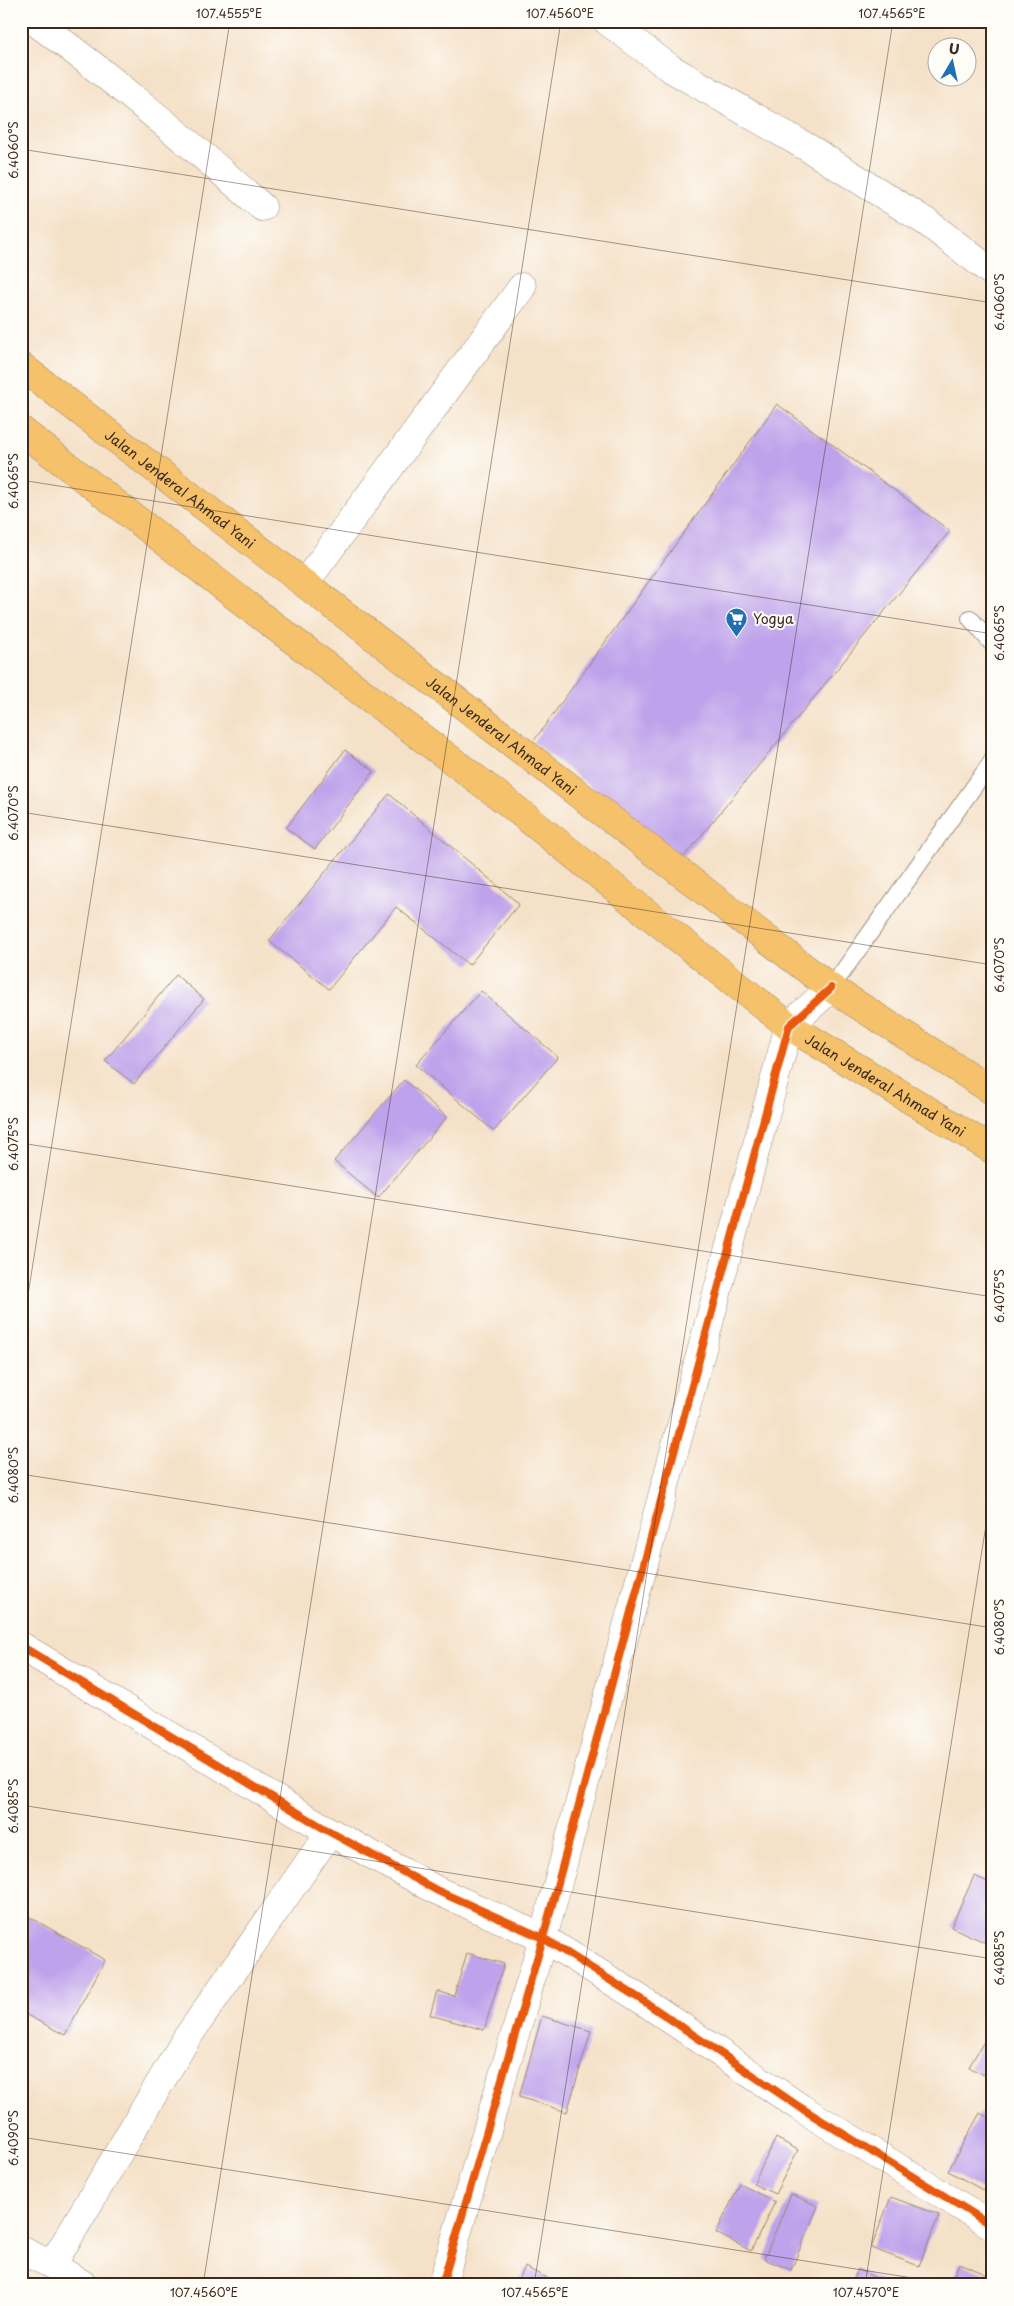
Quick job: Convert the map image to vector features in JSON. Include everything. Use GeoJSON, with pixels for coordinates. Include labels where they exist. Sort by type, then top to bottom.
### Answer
{"type":"FeatureCollection","features":[{"type":"Feature","properties":{"kind":"highway","name":"Jalan Jenderal Ahmad Yani"},"geometry":{"type":"LineString","coordinates":[[21,366],[831,988],[993,1091]]}},
{"type":"Feature","properties":{"kind":"highway","name":"Jalan Jenderal Ahmad Yani"},"geometry":{"type":"LineString","coordinates":[[21,430],[261,616],[503,798],[789,1026],[993,1150]]}},
{"type":"Feature","properties":{"kind":"street"},"geometry":{"type":"LineString","coordinates":[[34,21],[72,48],[189,143],[262,207]]}},
{"type":"Feature","properties":{"kind":"street"},"geometry":{"type":"LineString","coordinates":[[607,21],[670,68],[810,149],[928,223],[993,273]]}},
{"type":"Feature","properties":{"kind":"street"},"geometry":{"type":"LineString","coordinates":[[305,583],[522,287]]}},
{"type":"Feature","properties":{"kind":"street"},"geometry":{"type":"LineString","coordinates":[[442,2285],[543,1938],[789,1026],[831,988]]}},
{"type":"Feature","properties":{"kind":"street"},"geometry":{"type":"LineString","coordinates":[[21,1646],[330,1832],[438,1891],[543,1938],[645,2002],[801,2108],[993,2226]]}},
{"type":"Feature","properties":{"kind":"street"},"geometry":{"type":"LineString","coordinates":[[52,2264],[186,2039],[330,1832]]}},
{"type":"Feature","properties":{"kind":"street"},"geometry":{"type":"LineString","coordinates":[[21,2250],[52,2264],[84,2285]]}},
{"type":"Feature","properties":{"kind":"lane"},"geometry":{"type":"LineString","coordinates":[[970,618],[993,645]]}},
{"type":"Feature","properties":{"kind":"lane"},"geometry":{"type":"LineString","coordinates":[[831,988],[993,758]]}},
{"type":"Feature","properties":{"kind":"building","name":"Yogya"},"geometry":{"type":"Polygon","coordinates":[[[777,404],[950,531],[683,858],[533,742],[777,404]]]}},
{"type":"Feature","properties":{"kind":"building"},"geometry":{"type":"Polygon","coordinates":[[[345,750],[374,771],[315,849],[286,828],[345,750]]]}},
{"type":"Feature","properties":{"kind":"building"},"geometry":{"type":"Polygon","coordinates":[[[389,794],[519,904],[469,965],[396,907],[329,989],[269,941],[389,794]]]}},
{"type":"Feature","properties":{"kind":"building"},"geometry":{"type":"Polygon","coordinates":[[[176,975],[204,999],[134,1084],[105,1061],[176,975]]]}},
{"type":"Feature","properties":{"kind":"building"},"geometry":{"type":"Polygon","coordinates":[[[481,991],[558,1057],[494,1131],[416,1065],[481,991]]]}},
{"type":"Feature","properties":{"kind":"building"},"geometry":{"type":"Polygon","coordinates":[[[404,1080],[447,1117],[378,1198],[334,1161],[404,1080]]]}},
{"type":"Feature","properties":{"kind":"building"},"geometry":{"type":"Polygon","coordinates":[[[974,1876],[993,1884],[993,1946],[951,1927],[974,1876]]]}},
{"type":"Feature","properties":{"kind":"building"},"geometry":{"type":"Polygon","coordinates":[[[21,1912],[105,1960],[65,2035],[21,2012],[21,1912]]]}},
{"type":"Feature","properties":{"kind":"building"},"geometry":{"type":"Polygon","coordinates":[[[467,1953],[504,1964],[484,2030],[430,2015],[437,1991],[454,1996],[467,1953]]]}},
{"type":"Feature","properties":{"kind":"building"},"geometry":{"type":"Polygon","coordinates":[[[542,2016],[591,2031],[567,2112],[519,2097],[542,2016]]]}},
{"type":"Feature","properties":{"kind":"building"},"geometry":{"type":"Polygon","coordinates":[[[993,2026],[993,2080],[969,2067],[993,2026]]]}},
{"type":"Feature","properties":{"kind":"building"},"geometry":{"type":"Polygon","coordinates":[[[980,2113],[993,2120],[993,2184],[988,2193],[948,2171],[980,2113]]]}},
{"type":"Feature","properties":{"kind":"building"},"geometry":{"type":"Polygon","coordinates":[[[776,2138],[798,2150],[775,2194],[753,2184],[776,2138]]]}},
{"type":"Feature","properties":{"kind":"building"},"geometry":{"type":"Polygon","coordinates":[[[740,2184],[775,2202],[751,2251],[716,2233],[740,2184]]]}},
{"type":"Feature","properties":{"kind":"building"},"geometry":{"type":"Polygon","coordinates":[[[791,2194],[818,2206],[791,2270],[764,2259],[791,2194]]]}},
{"type":"Feature","properties":{"kind":"building"},"geometry":{"type":"Polygon","coordinates":[[[891,2197],[939,2215],[919,2266],[871,2248],[891,2197]]]}},
{"type":"Feature","properties":{"kind":"building"},"geometry":{"type":"Polygon","coordinates":[[[959,2263],[993,2277],[993,2285],[950,2285],[959,2263]]]}},
{"type":"Feature","properties":{"kind":"building"},"geometry":{"type":"Polygon","coordinates":[[[525,2267],[560,2285],[516,2285],[525,2267]]]}},
{"type":"Feature","properties":{"kind":"building"},"geometry":{"type":"Polygon","coordinates":[[[858,2269],[885,2283],[884,2285],[850,2285],[858,2269]]]}},
{"type":"Feature","properties":{"kind":"cycle path"},"geometry":{"type":"LineString","coordinates":[[442,2285],[543,1938],[789,1026],[831,988]]}},
{"type":"Feature","properties":{"kind":"cycle path"},"geometry":{"type":"LineString","coordinates":[[21,1646],[330,1832],[438,1891],[543,1938],[645,2002],[801,2108],[993,2226]]}},
{"type":"Feature","properties":{"kind":"place","name":"Yogya"},"geometry":{"type":"Point","coordinates":[737,637]}}]}
